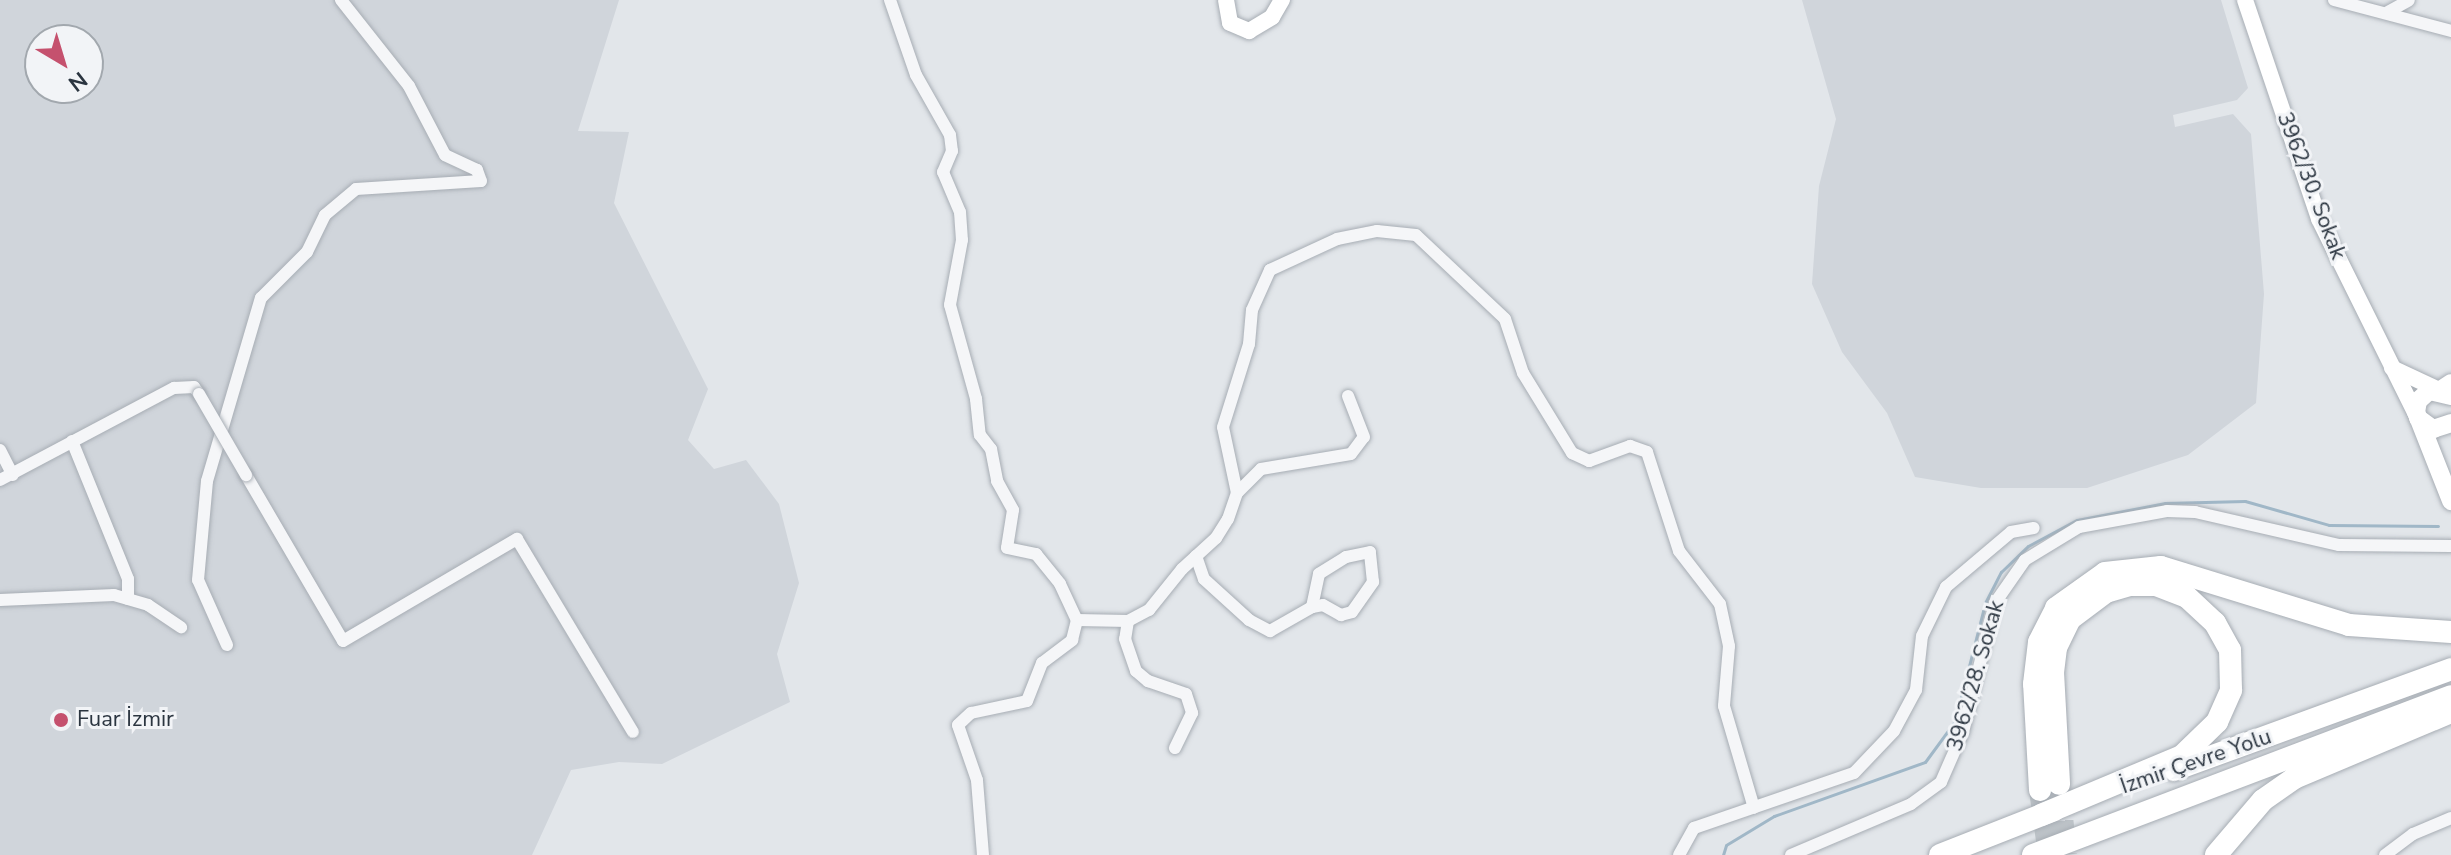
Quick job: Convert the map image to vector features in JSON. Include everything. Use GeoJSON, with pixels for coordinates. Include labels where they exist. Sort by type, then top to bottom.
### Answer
{"type":"FeatureCollection","features":[{"type":"Feature","properties":{"kind":"highway"},"geometry":{"type":"LineString","coordinates":[[2041,815],[2182,756],[2217,722],[2231,690],[2230,650],[2215,623],[2187,597],[2155,585],[2130,585],[2106,592],[2070,619],[2056,648],[2050,787],[2034,684],[2039,642],[2056,608],[2105,573],[2161,567],[2349,625],[2451,632]]}},
{"type":"Feature","properties":{"kind":"highway","name":"İzmir Çevre Yolu"},"geometry":{"type":"LineString","coordinates":[[1940,855],[2041,815],[2240,749],[2451,669]]}},
{"type":"Feature","properties":{"kind":"highway","name":"İzmir Çevre Yolu"},"geometry":{"type":"LineString","coordinates":[[2033,855],[2451,696]]}},
{"type":"Feature","properties":{"kind":"highway"},"geometry":{"type":"LineString","coordinates":[[2216,855],[2263,800],[2294,778],[2451,712]]}},
{"type":"Feature","properties":{"kind":"main road"},"geometry":{"type":"LineString","coordinates":[[1226,0],[1230,23],[1249,31],[1272,17],[1282,0]]}},
{"type":"Feature","properties":{"kind":"main road","name":"3962/30. Sokak"},"geometry":{"type":"LineString","coordinates":[[2245,0],[2319,219],[2418,418]]}},
{"type":"Feature","properties":{"kind":"main road"},"geometry":{"type":"LineString","coordinates":[[2390,366],[2407,379],[2447,389]]}},
{"type":"Feature","properties":{"kind":"main road"},"geometry":{"type":"LineString","coordinates":[[2447,389],[2421,396],[2418,418],[2451,501]]}},
{"type":"Feature","properties":{"kind":"main road"},"geometry":{"type":"LineString","coordinates":[[2418,418],[2433,429],[2451,423]]}},
{"type":"Feature","properties":{"kind":"street"},"geometry":{"type":"LineString","coordinates":[[227,645],[198,580],[207,481],[261,298],[307,252],[325,215],[356,189],[481,181],[477,170],[445,155],[409,86],[341,0]]}},
{"type":"Feature","properties":{"kind":"street"},"geometry":{"type":"LineString","coordinates":[[890,0],[916,75],[950,135],[952,151],[943,172],[960,212],[962,240],[950,305],[976,399],[980,435],[991,449],[997,481],[1013,510],[1007,548],[1036,554],[1060,584],[1077,620],[1072,640],[1042,663],[1027,701],[971,713],[958,725],[977,780],[983,855]]}},
{"type":"Feature","properties":{"kind":"street"},"geometry":{"type":"LineString","coordinates":[[2334,0],[2451,31]]}},
{"type":"Feature","properties":{"kind":"street"},"geometry":{"type":"LineString","coordinates":[[2386,13],[2409,0]]}},
{"type":"Feature","properties":{"kind":"street"},"geometry":{"type":"LineString","coordinates":[[1237,493],[1223,427],[1261,281],[1278,263],[1337,239],[1377,231],[1424,240],[1505,319],[1523,373],[1572,453],[1589,461],[1630,446],[1647,452],[1679,551],[1720,604],[1729,646],[1724,706],[1754,808]]}},
{"type":"Feature","properties":{"kind":"street"},"geometry":{"type":"LineString","coordinates":[[0,480],[174,388],[194,387],[343,641],[517,539],[633,732]]}},
{"type":"Feature","properties":{"kind":"street"},"geometry":{"type":"LineString","coordinates":[[1077,620],[1128,621],[1149,610],[1216,538],[1237,493],[1261,469],[1351,454],[1364,437],[1348,396]]}},
{"type":"Feature","properties":{"kind":"street"},"geometry":{"type":"LineString","coordinates":[[72,441],[128,579],[128,599]]}},
{"type":"Feature","properties":{"kind":"street"},"geometry":{"type":"LineString","coordinates":[[0,450],[13,475]]}},
{"type":"Feature","properties":{"kind":"street"},"geometry":{"type":"LineString","coordinates":[[0,487],[13,475]]}},
{"type":"Feature","properties":{"kind":"street","name":"3962/28. Sokak"},"geometry":{"type":"LineString","coordinates":[[1791,855],[1911,804],[1941,782],[1963,732],[1995,603],[2025,560],[2079,527],[2167,511],[2195,512],[2339,545],[2451,546]]}},
{"type":"Feature","properties":{"kind":"street"},"geometry":{"type":"LineString","coordinates":[[1679,855],[1694,828],[1854,773],[1894,731],[1916,690],[1922,636],[1946,587],[2011,532],[2034,528]]}},
{"type":"Feature","properties":{"kind":"street"},"geometry":{"type":"LineString","coordinates":[[1196,556],[1204,579],[1261,629],[1287,624],[1312,607],[1323,605],[1341,615],[1352,612],[1373,582],[1370,552],[1346,557],[1319,574],[1312,607]]}},
{"type":"Feature","properties":{"kind":"street"},"geometry":{"type":"LineString","coordinates":[[0,600],[128,599],[181,627]]}},
{"type":"Feature","properties":{"kind":"street"},"geometry":{"type":"LineString","coordinates":[[1128,621],[1125,639],[1136,671],[1148,681],[1186,694],[1192,713],[1175,748]]}},
{"type":"Feature","properties":{"kind":"street"},"geometry":{"type":"LineString","coordinates":[[2385,855],[2413,834],[2451,818]]}},
{"type":"Feature","properties":{"kind":"shaded area"},"geometry":{"type":"Polygon","coordinates":[[[0,0],[619,0],[578,131],[629,132],[614,203],[708,389],[688,440],[714,469],[746,460],[779,504],[799,583],[777,654],[790,702],[662,764],[619,762],[571,770],[532,855],[0,855],[0,0]]]}},
{"type":"Feature","properties":{"kind":"shaded area"},"geometry":{"type":"Polygon","coordinates":[[[1802,0],[2221,0],[2248,88],[2237,100],[2173,115],[2175,127],[2233,114],[2251,134],[2264,294],[2256,403],[2188,455],[2087,488],[1981,488],[1915,477],[1887,413],[1842,352],[1812,284],[1819,186],[1836,119],[1802,0]]]}},
{"type":"Feature","properties":{"kind":"waterway"},"geometry":{"type":"LineString","coordinates":[[1723,855],[1726,845],[1774,816],[1925,762],[1955,721],[1985,603],[2001,572],[2028,546],[2077,520],[2165,503],[2245,501],[2329,525],[2438,526]]}},
{"type":"Feature","properties":{"kind":"tunnel"},"geometry":{"type":"LineString","coordinates":[[2059,788],[2066,855]]}},
{"type":"Feature","properties":{"kind":"tunnel"},"geometry":{"type":"LineString","coordinates":[[2040,790],[2049,855]]}},
{"type":"Feature","properties":{"kind":"place","name":"Fuar İzmir"},"geometry":{"type":"Point","coordinates":[61,720]}}]}
